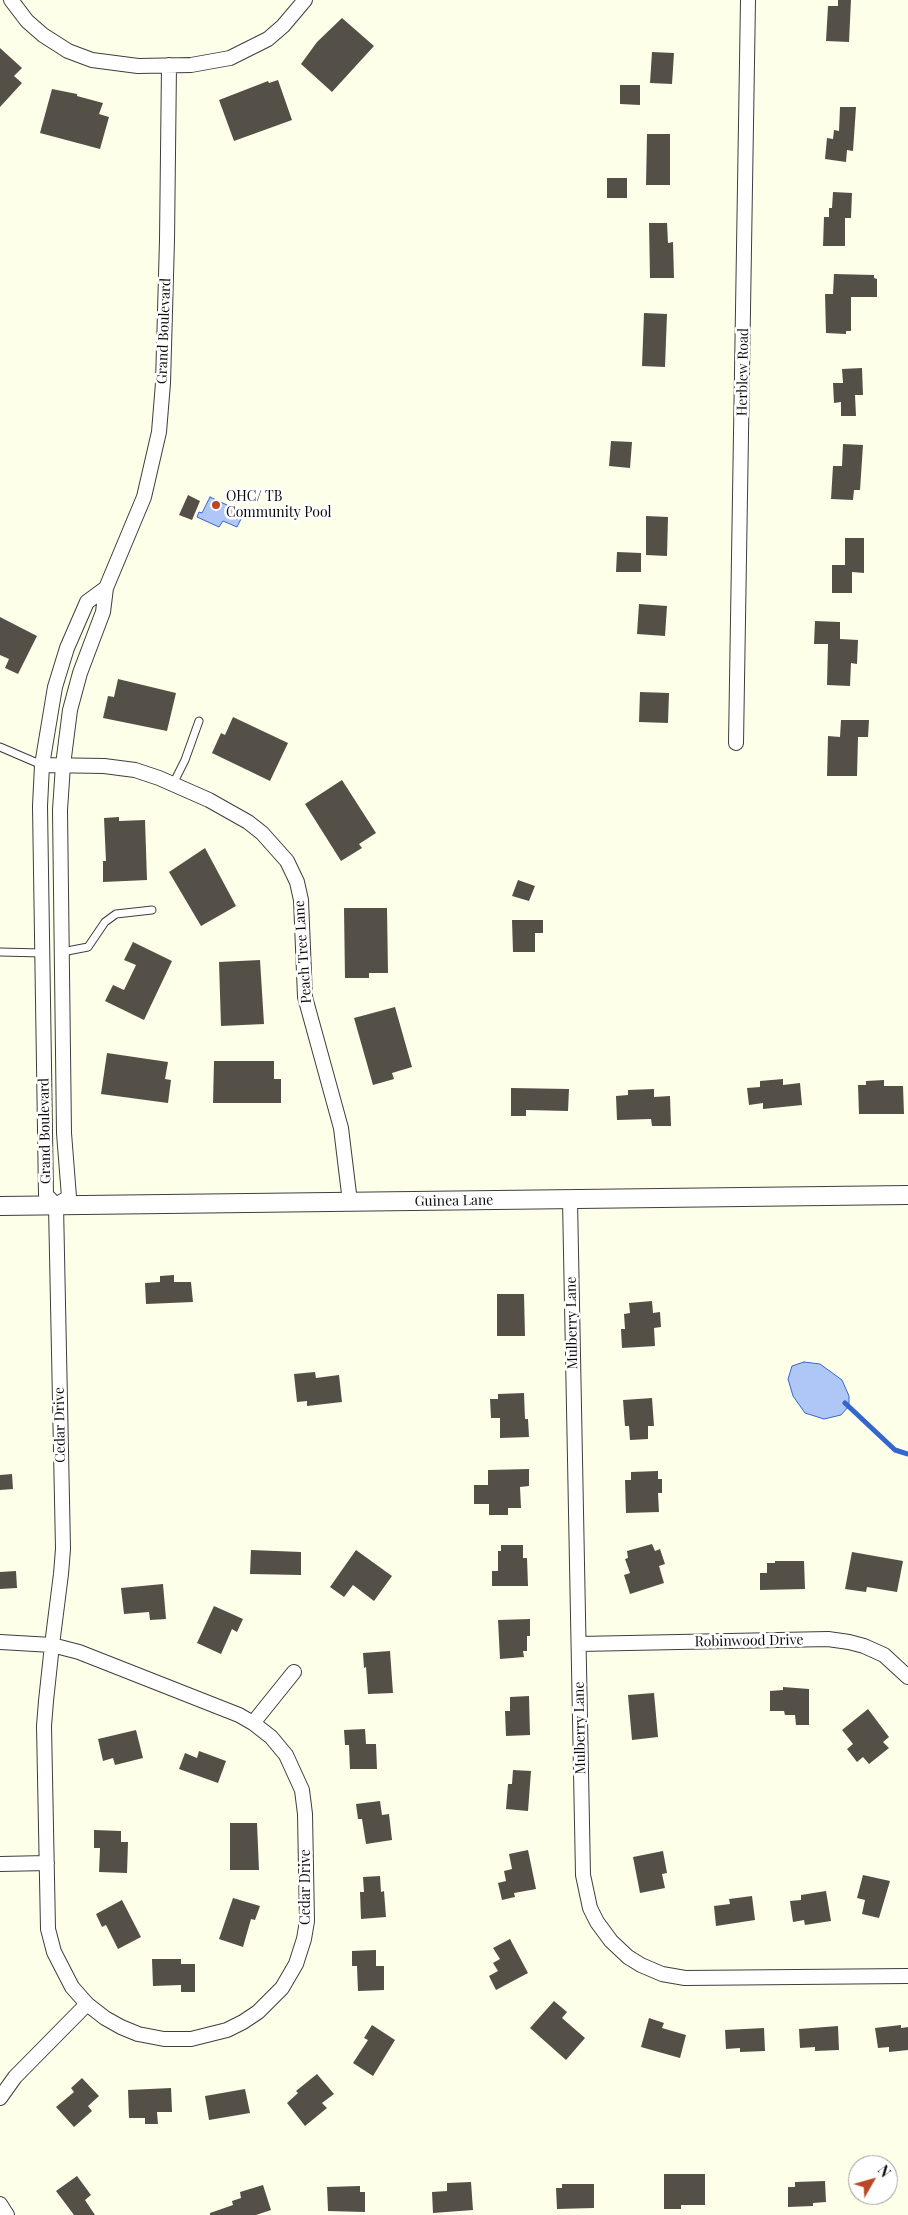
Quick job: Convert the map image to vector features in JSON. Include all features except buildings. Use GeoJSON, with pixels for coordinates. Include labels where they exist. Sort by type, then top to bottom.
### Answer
{"type":"FeatureCollection","features":[{"type":"Feature","properties":{"kind":"street"},"geometry":{"type":"LineString","coordinates":[[10,0],[27,21],[43,35],[68,50],[92,60],[110,64],[169,65],[209,63],[230,58],[249,50],[268,39],[283,26],[305,0]]}},
{"type":"Feature","properties":{"kind":"street","name":"Herblew Road"},"geometry":{"type":"LineString","coordinates":[[736,744],[748,0]]}},
{"type":"Feature","properties":{"kind":"street","name":"Grand Boulevard"},"geometry":{"type":"LineString","coordinates":[[106,588],[87,602],[67,648],[55,687],[42,766],[40,806],[46,1195],[56,1205],[69,1197],[64,1111],[60,810],[63,766],[70,710],[80,673],[103,612],[106,588],[144,497],[159,432],[167,240],[169,65]]}},
{"type":"Feature","properties":{"kind":"street","name":"Peach Tree Lane"},"geometry":{"type":"LineString","coordinates":[[42,766],[104,766],[136,770],[173,784],[209,800],[248,822],[262,832],[287,861],[297,882],[301,900],[302,973],[305,998],[341,1128],[350,1202]]}},
{"type":"Feature","properties":{"kind":"street"},"geometry":{"type":"LineString","coordinates":[[42,953],[62,952]]}},
{"type":"Feature","properties":{"kind":"street"},"geometry":{"type":"LineString","coordinates":[[45,1112],[64,1111]]}},
{"type":"Feature","properties":{"kind":"street","name":"Guinea Lane"},"geometry":{"type":"LineString","coordinates":[[0,1206],[908,1195]]}},
{"type":"Feature","properties":{"kind":"street","name":"Mulberry Lane"},"geometry":{"type":"LineString","coordinates":[[570,1200],[583,1875],[590,1908],[597,1922],[611,1941],[628,1957],[662,1974],[685,1978],[908,1976]]}},
{"type":"Feature","properties":{"kind":"street","name":"Cedar Drive"},"geometry":{"type":"LineString","coordinates":[[52,1645],[80,1652],[253,1722],[271,1737],[286,1755],[302,1790],[306,1814],[307,1921],[304,1939],[296,1964],[288,1980],[264,2006],[243,2022],[227,2030],[191,2039],[164,2040],[138,2034],[105,2018],[87,2004],[72,1987],[54,1952],[48,1929],[44,1726],[52,1645],[63,1549],[56,1205]]}},
{"type":"Feature","properties":{"kind":"street","name":"Robinwood Drive"},"geometry":{"type":"LineString","coordinates":[[579,1644],[828,1639],[849,1642],[870,1649],[890,1660],[908,1677]]}},
{"type":"Feature","properties":{"kind":"street"},"geometry":{"type":"LineString","coordinates":[[0,1642],[52,1645]]}},
{"type":"Feature","properties":{"kind":"street"},"geometry":{"type":"LineString","coordinates":[[253,1722],[294,1672]]}},
{"type":"Feature","properties":{"kind":"street"},"geometry":{"type":"LineString","coordinates":[[0,1864],[47,1863]]}},
{"type":"Feature","properties":{"kind":"street"},"geometry":{"type":"LineString","coordinates":[[0,2098],[15,2077],[87,2004]]}},
{"type":"Feature","properties":{"kind":"street"},"geometry":{"type":"LineString","coordinates":[[0,2204],[7,2215]]}},
{"type":"Feature","properties":{"kind":"lane"},"geometry":{"type":"LineString","coordinates":[[173,784],[200,722]]}},
{"type":"Feature","properties":{"kind":"lane"},"geometry":{"type":"LineString","coordinates":[[0,747],[42,766]]}},
{"type":"Feature","properties":{"kind":"lane"},"geometry":{"type":"LineString","coordinates":[[62,952],[88,946],[105,922],[116,914],[152,910]]}},
{"type":"Feature","properties":{"kind":"lane"},"geometry":{"type":"LineString","coordinates":[[0,952],[42,953]]}},
{"type":"Feature","properties":{"kind":"water","name":"OHC/ TB Community Pool"},"geometry":{"type":"Polygon","coordinates":[[[210,497],[244,513],[237,527],[223,521],[219,527],[197,517],[199,512],[202,513],[210,497]]]}},
{"type":"Feature","properties":{"kind":"water"},"geometry":{"type":"Polygon","coordinates":[[[804,1362],[820,1364],[842,1380],[849,1396],[849,1406],[841,1415],[824,1419],[805,1413],[793,1396],[788,1379],[792,1366],[804,1362]]]}},
{"type":"Feature","properties":{"kind":"waterway"},"geometry":{"type":"LineString","coordinates":[[845,1403],[895,1450],[908,1454]]}},
{"type":"Feature","properties":{"kind":"place","name":"OHC/ TB Community Pool"},"geometry":{"type":"Point","coordinates":[216,505]}}]}
